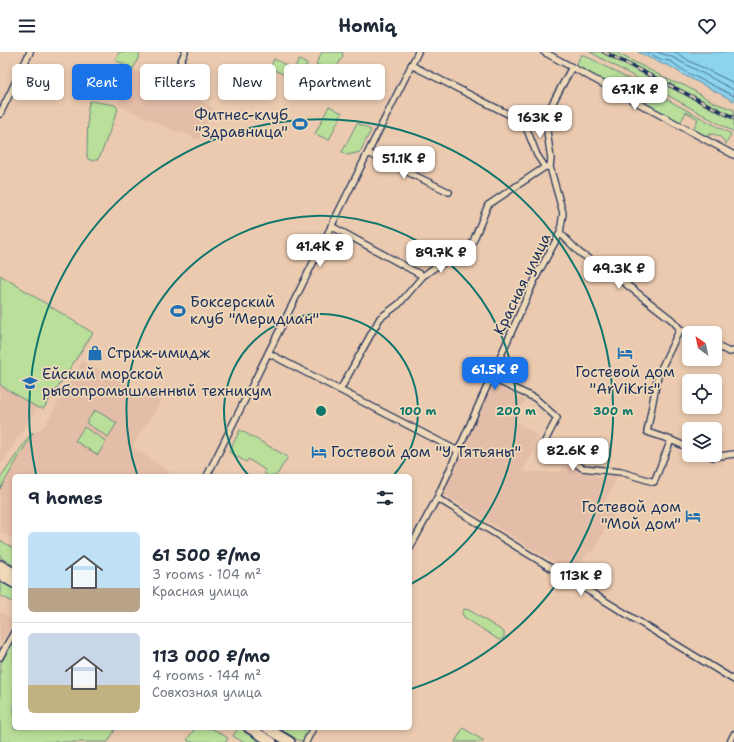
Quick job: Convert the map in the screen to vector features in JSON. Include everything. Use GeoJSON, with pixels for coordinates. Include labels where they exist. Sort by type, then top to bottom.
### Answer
{"type":"FeatureCollection","features":[{"type":"Feature","properties":{"kind":"main road"},"geometry":{"type":"LineString","coordinates":[[0,565],[12,572]]}},
{"type":"Feature","properties":{"kind":"main road"},"geometry":{"type":"LineString","coordinates":[[0,575],[12,582]]}},
{"type":"Feature","properties":{"kind":"main road"},"geometry":{"type":"LineString","coordinates":[[252,730],[272,742]]}},
{"type":"Feature","properties":{"kind":"main road"},"geometry":{"type":"LineString","coordinates":[[270,730],[290,742]]}},
{"type":"Feature","properties":{"kind":"street"},"geometry":{"type":"LineString","coordinates":[[0,114],[30,52]]}},
{"type":"Feature","properties":{"kind":"street"},"geometry":{"type":"LineString","coordinates":[[180,64],[185,52]]}},
{"type":"Feature","properties":{"kind":"street"},"geometry":{"type":"LineString","coordinates":[[208,474],[418,52]]}},
{"type":"Feature","properties":{"kind":"street"},"geometry":{"type":"LineString","coordinates":[[544,52],[734,155]]}},
{"type":"Feature","properties":{"kind":"street"},"geometry":{"type":"LineString","coordinates":[[340,390],[380,318],[399,304],[423,276],[434,268],[470,249],[488,205],[547,167],[537,155],[524,122],[411,65]]}},
{"type":"Feature","properties":{"kind":"street","name":"Красная улица"},"geometry":{"type":"LineString","coordinates":[[412,544],[437,498],[536,277],[560,233],[563,213],[547,167],[551,159],[545,117],[572,67]]}},
{"type":"Feature","properties":{"kind":"street"},"geometry":{"type":"LineString","coordinates":[[368,153],[449,192]]}},
{"type":"Feature","properties":{"kind":"street"},"geometry":{"type":"LineString","coordinates":[[332,226],[423,276]]}},
{"type":"Feature","properties":{"kind":"street"},"geometry":{"type":"LineString","coordinates":[[560,233],[580,253],[627,285],[672,320],[680,329],[658,375],[647,432],[682,445]]}},
{"type":"Feature","properties":{"kind":"street"},"geometry":{"type":"LineString","coordinates":[[722,348],[729,352],[734,351]]}},
{"type":"Feature","properties":{"kind":"street"},"geometry":{"type":"LineString","coordinates":[[268,353],[458,451]]}},
{"type":"Feature","properties":{"kind":"street"},"geometry":{"type":"LineString","coordinates":[[491,378],[535,398],[557,418],[545,441],[582,468],[621,472],[654,482],[671,440]]}},
{"type":"Feature","properties":{"kind":"street"},"geometry":{"type":"LineString","coordinates":[[722,456],[734,454]]}},
{"type":"Feature","properties":{"kind":"street"},"geometry":{"type":"LineString","coordinates":[[437,498],[734,680]]}},
{"type":"Feature","properties":{"kind":"street"},"geometry":{"type":"LineString","coordinates":[[0,657],[12,636]]}},
{"type":"Feature","properties":{"kind":"street"},"geometry":{"type":"LineString","coordinates":[[306,742],[312,730]]}},
{"type":"Feature","properties":{"kind":"street"},"geometry":{"type":"LineString","coordinates":[[730,742],[734,734]]}},
{"type":"Feature","properties":{"kind":"shaded area"},"geometry":{"type":"Polygon","coordinates":[[[133,70],[140,73],[140,100],[196,100],[213,108],[199,140],[179,131],[178,133],[117,104],[119,100],[132,100],[133,70]]]}},
{"type":"Feature","properties":{"kind":"shaded area","name":"Ейский морской рыбопромышленный техникум"},"geometry":{"type":"Polygon","coordinates":[[[0,280],[86,346],[44,408],[37,408],[0,466],[0,280]]]}},
{"type":"Feature","properties":{"kind":"shaded area"},"geometry":{"type":"Polygon","coordinates":[[[82,361],[136,389],[144,388],[162,400],[132,446],[169,471],[167,474],[12,474],[12,539],[0,531],[0,489],[33,433],[44,427],[82,361]]]}},
{"type":"Feature","properties":{"kind":"shaded area"},"geometry":{"type":"Polygon","coordinates":[[[493,384],[525,400],[515,421],[538,436],[532,446],[536,449],[523,470],[526,472],[560,472],[567,462],[604,479],[606,475],[612,478],[613,475],[617,477],[605,501],[618,509],[596,544],[597,545],[593,553],[589,550],[574,574],[443,494],[493,384]]]}},
{"type":"Feature","properties":{"kind":"shaded area"},"geometry":{"type":"Polygon","coordinates":[[[0,612],[12,619],[12,623],[0,644],[0,612]]]}},
{"type":"Feature","properties":{"kind":"green space"},"geometry":{"type":"Polygon","coordinates":[[[119,52],[141,52],[133,69],[132,64],[123,64],[115,60],[119,52]]]}},
{"type":"Feature","properties":{"kind":"green space"},"geometry":{"type":"Polygon","coordinates":[[[322,52],[342,52],[343,56],[338,64],[316,64],[322,52]]]}},
{"type":"Feature","properties":{"kind":"green space"},"geometry":{"type":"Polygon","coordinates":[[[590,52],[600,52],[734,120],[734,132],[590,52]]]}},
{"type":"Feature","properties":{"kind":"green space"},"geometry":{"type":"Polygon","coordinates":[[[607,52],[615,52],[673,82],[684,85],[713,102],[734,110],[734,116],[607,52]]]}},
{"type":"Feature","properties":{"kind":"green space"},"geometry":{"type":"Polygon","coordinates":[[[581,55],[584,55],[731,134],[726,144],[722,138],[718,136],[710,134],[708,138],[693,130],[698,119],[686,112],[680,123],[578,67],[576,65],[581,55]]]}},
{"type":"Feature","properties":{"kind":"green space"},"geometry":{"type":"Polygon","coordinates":[[[274,59],[284,64],[284,74],[276,71],[276,64],[272,64],[274,59]]]}},
{"type":"Feature","properties":{"kind":"green space"},"geometry":{"type":"Polygon","coordinates":[[[299,60],[307,64],[297,64],[299,60]]]}},
{"type":"Feature","properties":{"kind":"green space"},"geometry":{"type":"Polygon","coordinates":[[[90,101],[115,105],[118,109],[101,154],[98,159],[93,161],[88,159],[87,156],[88,107],[90,101]]]}},
{"type":"Feature","properties":{"kind":"green space"},"geometry":{"type":"Polygon","coordinates":[[[329,106],[342,113],[329,140],[315,134],[329,106]]]}},
{"type":"Feature","properties":{"kind":"green space"},"geometry":{"type":"Polygon","coordinates":[[[357,123],[371,130],[360,152],[348,155],[342,152],[357,123]]]}},
{"type":"Feature","properties":{"kind":"green space","name":"Ейский морской рыбопромышленный техникум"},"geometry":{"type":"Polygon","coordinates":[[[0,275],[93,333],[44,408],[38,408],[0,385],[0,275]]]}},
{"type":"Feature","properties":{"kind":"green space"},"geometry":{"type":"Polygon","coordinates":[[[95,410],[117,423],[108,437],[86,423],[95,410]]]}},
{"type":"Feature","properties":{"kind":"green space"},"geometry":{"type":"Polygon","coordinates":[[[84,427],[106,441],[98,455],[75,441],[84,427]]]}},
{"type":"Feature","properties":{"kind":"green space"},"geometry":{"type":"Polygon","coordinates":[[[240,430],[288,457],[277,474],[265,474],[264,473],[265,470],[248,459],[246,462],[229,452],[240,430]]]}},
{"type":"Feature","properties":{"kind":"green space"},"geometry":{"type":"Polygon","coordinates":[[[32,432],[33,433],[0,489],[0,479],[32,432]]]}},
{"type":"Feature","properties":{"kind":"green space"},"geometry":{"type":"Polygon","coordinates":[[[0,540],[12,548],[12,565],[0,557],[0,540]]]}},
{"type":"Feature","properties":{"kind":"green space"},"geometry":{"type":"Polygon","coordinates":[[[0,580],[12,588],[12,602],[0,595],[0,580]]]}},
{"type":"Feature","properties":{"kind":"green space"},"geometry":{"type":"Polygon","coordinates":[[[464,609],[469,610],[504,632],[504,638],[499,640],[464,617],[462,613],[464,609]]]}},
{"type":"Feature","properties":{"kind":"green space"},"geometry":{"type":"Polygon","coordinates":[[[12,644],[12,730],[115,730],[108,742],[0,742],[0,665],[12,644]]]}},
{"type":"Feature","properties":{"kind":"green space"},"geometry":{"type":"Polygon","coordinates":[[[463,728],[484,741],[455,742],[463,728]]]}},
{"type":"Feature","properties":{"kind":"green space"},"geometry":{"type":"Polygon","coordinates":[[[194,730],[214,730],[228,738],[226,742],[191,742],[187,740],[194,730]]]}},
{"type":"Feature","properties":{"kind":"green space"},"geometry":{"type":"Polygon","coordinates":[[[237,730],[244,730],[264,742],[243,742],[233,736],[237,730]]]}},
{"type":"Feature","properties":{"kind":"green space"},"geometry":{"type":"Polygon","coordinates":[[[281,730],[309,731],[305,739],[300,741],[281,730]]]}},
{"type":"Feature","properties":{"kind":"water"},"geometry":{"type":"Polygon","coordinates":[[[638,52],[734,52],[734,101],[668,65],[662,64],[638,52]]]}},
{"type":"Feature","properties":{"kind":"railway"},"geometry":{"type":"LineString","coordinates":[[604,52],[734,118]]}},
{"type":"Feature","properties":{"kind":"place","name":"Фитнес-клуб \"Здравница\""},"geometry":{"type":"Point","coordinates":[300,124]}},
{"type":"Feature","properties":{"kind":"place","name":"Боксерский клуб \"Меридиан\""},"geometry":{"type":"Point","coordinates":[178,311]}},
{"type":"Feature","properties":{"kind":"place","name":"Стриж-имидж"},"geometry":{"type":"Point","coordinates":[95,353]}},
{"type":"Feature","properties":{"kind":"place","name":"Гостевой дом \"ArViKris\""},"geometry":{"type":"Point","coordinates":[625,353]}},
{"type":"Feature","properties":{"kind":"place","name":"Ейский морской рыбопромышленный техникум"},"geometry":{"type":"Point","coordinates":[30,383]}},
{"type":"Feature","properties":{"kind":"place","name":"Гостевой дом \"У Тятьяны\""},"geometry":{"type":"Point","coordinates":[319,452]}},
{"type":"Feature","properties":{"kind":"place","name":"Гостевой дом \"Мой дом\""},"geometry":{"type":"Point","coordinates":[693,516]}}]}
